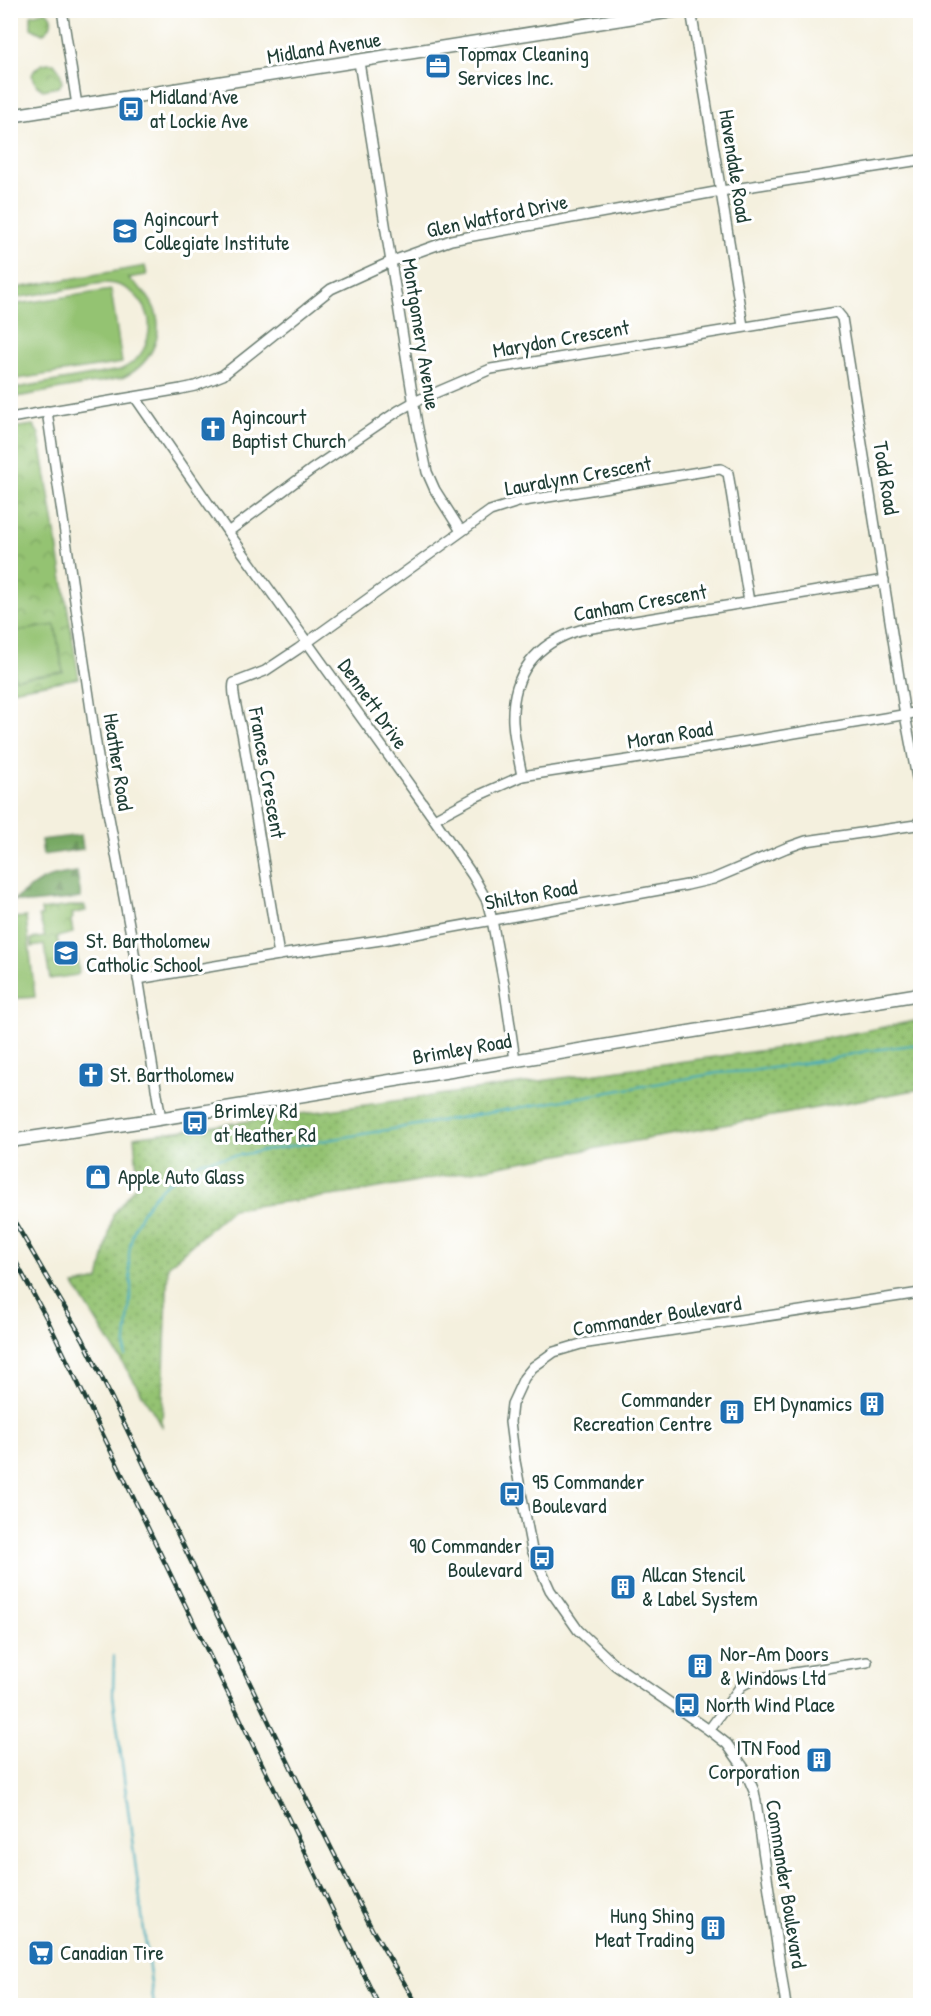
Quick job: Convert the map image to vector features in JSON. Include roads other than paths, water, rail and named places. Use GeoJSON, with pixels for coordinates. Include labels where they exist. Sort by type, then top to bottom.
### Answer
{"type":"FeatureCollection","features":[{"type":"Feature","properties":{"kind":"main road","name":"Midland Avenue"},"geometry":{"type":"LineString","coordinates":[[10,116],[679,10]]}},
{"type":"Feature","properties":{"kind":"main road","name":"Brimley Road"},"geometry":{"type":"LineString","coordinates":[[10,1141],[161,1119],[921,994]]}},
{"type":"Feature","properties":{"kind":"street"},"geometry":{"type":"LineString","coordinates":[[62,10],[77,105]]}},
{"type":"Feature","properties":{"kind":"street","name":"Havendale Road"},"geometry":{"type":"LineString","coordinates":[[691,10],[743,327]]}},
{"type":"Feature","properties":{"kind":"street","name":"Montgomery Avenue"},"geometry":{"type":"LineString","coordinates":[[358,62],[427,472],[435,490],[461,531]]}},
{"type":"Feature","properties":{"kind":"street","name":"Glen Watford Drive"},"geometry":{"type":"LineString","coordinates":[[10,418],[195,386],[223,375],[331,289],[390,262],[451,240],[721,192],[921,160]]}},
{"type":"Feature","properties":{"kind":"street","name":"Marydon Crescent"},"geometry":{"type":"LineString","coordinates":[[228,532],[311,470],[398,411],[491,369],[837,312]]}},
{"type":"Feature","properties":{"kind":"street","name":"Todd Road"},"geometry":{"type":"LineString","coordinates":[[837,312],[842,318],[906,715],[921,794]]}},
{"type":"Feature","properties":{"kind":"street","name":"Dennett Drive"},"geometry":{"type":"LineString","coordinates":[[135,397],[228,532],[473,876],[487,901],[492,920],[515,1060]]}},
{"type":"Feature","properties":{"kind":"street","name":"Heather Road"},"geometry":{"type":"LineString","coordinates":[[46,411],[99,764],[161,1119]]}},
{"type":"Feature","properties":{"kind":"street","name":"Lauralynn Crescent"},"geometry":{"type":"LineString","coordinates":[[308,642],[490,511],[518,502],[721,469],[728,473],[749,602]]}},
{"type":"Feature","properties":{"kind":"street","name":"Canham Crescent"},"geometry":{"type":"LineString","coordinates":[[522,776],[513,724],[513,704],[520,676],[534,655],[564,635],[580,630],[884,580]]}},
{"type":"Feature","properties":{"kind":"street","name":"Frances Crescent"},"geometry":{"type":"LineString","coordinates":[[279,955],[243,738],[232,690],[234,683],[238,680],[253,677],[265,671],[308,642]]}},
{"type":"Feature","properties":{"kind":"street","name":"Moran Road"},"geometry":{"type":"LineString","coordinates":[[434,819],[522,776],[921,712]]}},
{"type":"Feature","properties":{"kind":"street","name":"Shilton Road"},"geometry":{"type":"LineString","coordinates":[[138,979],[388,939],[713,879],[786,848],[806,842],[916,825],[921,820]]}},
{"type":"Feature","properties":{"kind":"street","name":"Commander Boulevard"},"geometry":{"type":"LineString","coordinates":[[786,2006],[754,1791],[744,1768],[727,1744],[608,1659],[578,1630],[550,1590],[532,1550],[510,1422],[512,1404],[524,1378],[533,1367],[554,1352],[581,1344],[921,1293]]}},
{"type":"Feature","properties":{"kind":"street"},"geometry":{"type":"LineString","coordinates":[[709,1730],[741,1686],[754,1679],[867,1662]]}},
{"type":"Feature","properties":{"kind":"waterway"},"geometry":{"type":"LineString","coordinates":[[125,1356],[131,1291],[129,1254],[137,1223],[153,1197],[164,1186],[203,1161],[717,1073],[750,1071],[920,1044]]}},
{"type":"Feature","properties":{"kind":"waterway"},"geometry":{"type":"LineString","coordinates":[[114,1656],[113,1695],[154,2006]]}},
{"type":"Feature","properties":{"kind":"railway"},"geometry":{"type":"LineString","coordinates":[[10,1214],[83,1339],[300,1786],[373,1931],[418,2006]]}},
{"type":"Feature","properties":{"kind":"railway"},"geometry":{"type":"LineString","coordinates":[[10,1251],[48,1321],[379,2006]]}},
{"type":"Feature","properties":{"kind":"place","name":"Topmax Cleaning Services Inc."},"geometry":{"type":"Point","coordinates":[438,66]}},
{"type":"Feature","properties":{"kind":"place","name":"Midland Ave at Lockie Ave"},"geometry":{"type":"Point","coordinates":[131,109]}},
{"type":"Feature","properties":{"kind":"place","name":"Agincourt Collegiate Institute"},"geometry":{"type":"Point","coordinates":[125,231]}},
{"type":"Feature","properties":{"kind":"place","name":"Agincourt Baptist Church"},"geometry":{"type":"Point","coordinates":[213,429]}},
{"type":"Feature","properties":{"kind":"place","name":"St. Bartholomew Catholic School"},"geometry":{"type":"Point","coordinates":[66,953]}},
{"type":"Feature","properties":{"kind":"place","name":"St. Bartholomew"},"geometry":{"type":"Point","coordinates":[91,1075]}},
{"type":"Feature","properties":{"kind":"place","name":"Brimley Rd at Heather Rd"},"geometry":{"type":"Point","coordinates":[195,1123]}},
{"type":"Feature","properties":{"kind":"place","name":"Apple Auto Glass"},"geometry":{"type":"Point","coordinates":[98,1177]}},
{"type":"Feature","properties":{"kind":"place","name":"EM Dynamics"},"geometry":{"type":"Point","coordinates":[872,1404]}},
{"type":"Feature","properties":{"kind":"place","name":"Commander Recreation Centre"},"geometry":{"type":"Point","coordinates":[732,1412]}},
{"type":"Feature","properties":{"kind":"place","name":"95 Commander Boulevard"},"geometry":{"type":"Point","coordinates":[512,1494]}},
{"type":"Feature","properties":{"kind":"place","name":"90 Commander Boulevard"},"geometry":{"type":"Point","coordinates":[542,1558]}},
{"type":"Feature","properties":{"kind":"place","name":"Allcan Stencil & Label System"},"geometry":{"type":"Point","coordinates":[623,1587]}},
{"type":"Feature","properties":{"kind":"place","name":"Nor-Am Doors & Windows Ltd"},"geometry":{"type":"Point","coordinates":[700,1666]}},
{"type":"Feature","properties":{"kind":"place","name":"North Wind Place"},"geometry":{"type":"Point","coordinates":[687,1705]}},
{"type":"Feature","properties":{"kind":"place","name":"ITN Food Corporation"},"geometry":{"type":"Point","coordinates":[819,1760]}},
{"type":"Feature","properties":{"kind":"place","name":"Hung Shing Meat Trading"},"geometry":{"type":"Point","coordinates":[713,1928]}},
{"type":"Feature","properties":{"kind":"place","name":"Canadian Tire"},"geometry":{"type":"Point","coordinates":[41,1953]}}]}
